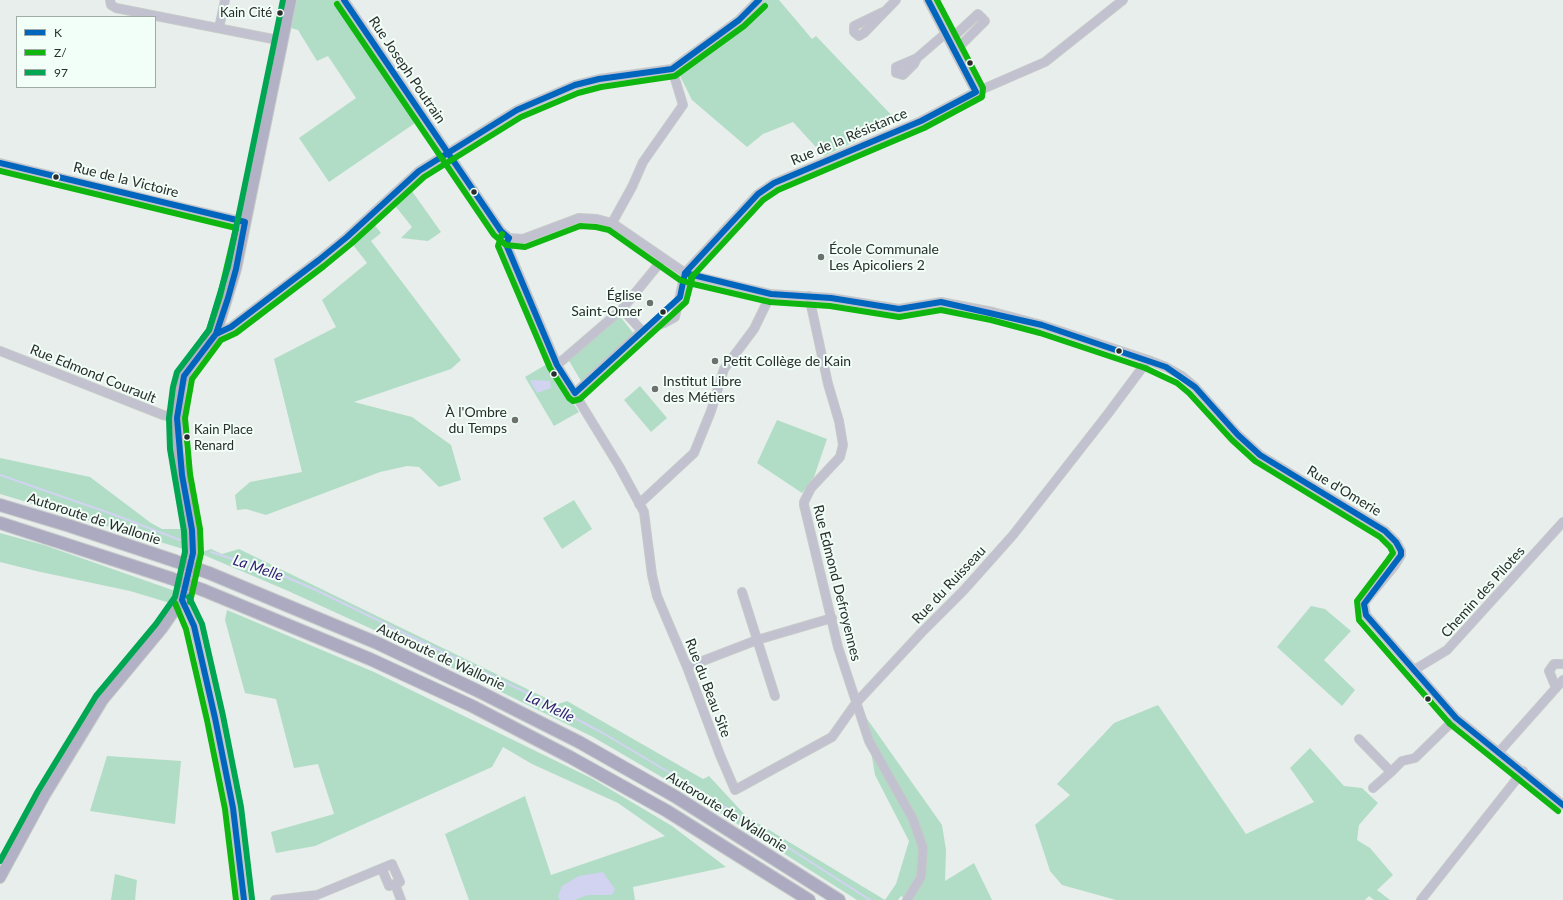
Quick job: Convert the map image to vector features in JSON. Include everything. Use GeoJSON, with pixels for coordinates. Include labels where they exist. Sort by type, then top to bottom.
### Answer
{"type":"FeatureCollection","features":[{"type":"Feature","properties":{"kind":"highway","name":"Autoroute de Wallonie"},"geometry":{"type":"LineString","coordinates":[[0,505],[70,526],[209,573],[377,643],[478,691],[578,742],[676,797],[839,900]]}},
{"type":"Feature","properties":{"kind":"highway"},"geometry":{"type":"LineString","coordinates":[[0,523],[203,590],[370,659],[479,710],[570,757],[667,811],[808,900]]}},
{"type":"Feature","properties":{"kind":"main road"},"geometry":{"type":"LineString","coordinates":[[0,878],[45,795],[103,700],[162,628],[182,600],[193,553],[192,530],[180,462],[177,418],[184,376],[216,334],[236,270],[291,0]]}},
{"type":"Feature","properties":{"kind":"street"},"geometry":{"type":"LineString","coordinates":[[110,0],[111,5],[116,8],[283,41]]}},
{"type":"Feature","properties":{"kind":"street"},"geometry":{"type":"LineString","coordinates":[[219,28],[225,0]]}},
{"type":"Feature","properties":{"kind":"street","name":"Rue Joseph Poutrain"},"geometry":{"type":"LineString","coordinates":[[344,0],[501,231],[509,238]]}},
{"type":"Feature","properties":{"kind":"street"},"geometry":{"type":"LineString","coordinates":[[216,334],[231,327],[319,260],[347,237],[419,171],[517,110],[575,85],[599,79],[672,69],[739,20],[759,0]]}},
{"type":"Feature","properties":{"kind":"street"},"geometry":{"type":"LineString","coordinates":[[883,12],[896,0]]}},
{"type":"Feature","properties":{"kind":"street"},"geometry":{"type":"LineString","coordinates":[[928,0],[976,92]]}},
{"type":"Feature","properties":{"kind":"street","name":"Rue de la Résistance"},"geometry":{"type":"LineString","coordinates":[[685,273],[758,194],[774,183],[921,121],[976,92],[1045,62],[1123,0]]}},
{"type":"Feature","properties":{"kind":"street"},"geometry":{"type":"LineString","coordinates":[[917,58],[978,14],[985,21],[955,51]]}},
{"type":"Feature","properties":{"kind":"street"},"geometry":{"type":"LineString","coordinates":[[612,223],[632,187],[643,162],[683,105],[672,69]]}},
{"type":"Feature","properties":{"kind":"street","name":"Rue de la Victoire"},"geometry":{"type":"LineString","coordinates":[[0,163],[245,222]]}},
{"type":"Feature","properties":{"kind":"street"},"geometry":{"type":"LineString","coordinates":[[509,238],[523,239],[578,218],[596,219],[612,223],[685,273],[771,294],[849,300],[899,309],[941,302],[1042,325],[1148,360]]}},
{"type":"Feature","properties":{"kind":"street","name":"Rue du Beau Site"},"geometry":{"type":"LineString","coordinates":[[509,238],[506,244],[557,364],[619,466],[644,512],[647,525],[652,575],[657,596],[687,667],[720,755],[736,790]]}},
{"type":"Feature","properties":{"kind":"street"},"geometry":{"type":"LineString","coordinates":[[557,364],[622,309],[663,259]]}},
{"type":"Feature","properties":{"kind":"street"},"geometry":{"type":"LineString","coordinates":[[575,393],[644,330],[664,323],[675,316],[685,273]]}},
{"type":"Feature","properties":{"kind":"street"},"geometry":{"type":"LineString","coordinates":[[639,504],[694,453],[711,411],[724,369],[754,329],[771,294]]}},
{"type":"Feature","properties":{"kind":"street","name":"Rue Edmond Defroyennes"},"geometry":{"type":"LineString","coordinates":[[810,296],[828,384],[839,421],[843,445],[840,457],[811,488],[804,502],[838,648],[869,741],[913,819],[923,848],[921,877],[907,900]]}},
{"type":"Feature","properties":{"kind":"street"},"geometry":{"type":"LineString","coordinates":[[622,309],[644,330]]}},
{"type":"Feature","properties":{"kind":"street","name":"Rue Edmond Courault"},"geometry":{"type":"LineString","coordinates":[[0,351],[162,415],[177,418]]}},
{"type":"Feature","properties":{"kind":"street","name":"Rue d'Omerie"},"geometry":{"type":"LineString","coordinates":[[1148,360],[1182,376],[1195,387],[1238,435],[1260,455],[1385,531],[1396,542],[1401,551],[1399,560],[1367,599],[1364,610],[1366,615],[1456,718],[1563,805]]}},
{"type":"Feature","properties":{"kind":"street","name":"Rue du Ruisseau"},"geometry":{"type":"LineString","coordinates":[[736,790],[832,737],[856,703],[921,633],[964,590],[1013,535],[1148,360]]}},
{"type":"Feature","properties":{"kind":"street","name":"Chemin des Pilotes"},"geometry":{"type":"LineString","coordinates":[[1414,670],[1447,650],[1563,522]]}},
{"type":"Feature","properties":{"kind":"street"},"geometry":{"type":"LineString","coordinates":[[742,592],[775,696]]}},
{"type":"Feature","properties":{"kind":"street"},"geometry":{"type":"LineString","coordinates":[[182,600],[194,626],[215,718],[233,808],[244,900]]}},
{"type":"Feature","properties":{"kind":"street"},"geometry":{"type":"LineString","coordinates":[[687,667],[757,640],[832,618]]}},
{"type":"Feature","properties":{"kind":"street"},"geometry":{"type":"LineString","coordinates":[[1556,688],[1549,671],[1554,664],[1563,664]]}},
{"type":"Feature","properties":{"kind":"street"},"geometry":{"type":"LineString","coordinates":[[1499,752],[1563,680]]}},
{"type":"Feature","properties":{"kind":"street"},"geometry":{"type":"LineString","coordinates":[[1373,788],[1402,761],[1414,758],[1456,718]]}},
{"type":"Feature","properties":{"kind":"street"},"geometry":{"type":"LineString","coordinates":[[1359,739],[1390,772]]}},
{"type":"Feature","properties":{"kind":"street"},"geometry":{"type":"LineString","coordinates":[[1421,900],[1523,771]]}},
{"type":"Feature","properties":{"kind":"street"},"geometry":{"type":"LineString","coordinates":[[275,900],[317,894],[392,864],[400,882],[395,884],[401,900]]}},
{"type":"Feature","properties":{"kind":"green space"},"geometry":{"type":"Polygon","coordinates":[[[297,0],[341,0],[421,119],[329,182],[299,138],[356,98],[328,56],[317,61],[298,30],[291,28],[297,0]]]}},
{"type":"Feature","properties":{"kind":"green space"},"geometry":{"type":"Polygon","coordinates":[[[764,0],[779,0],[812,39],[816,36],[898,122],[824,156],[793,122],[763,134],[747,147],[692,100],[677,70],[756,10],[764,0]]]}},
{"type":"Feature","properties":{"kind":"green space"},"geometry":{"type":"Polygon","coordinates":[[[409,187],[441,232],[428,241],[401,238],[412,227],[392,202],[409,187]]]}},
{"type":"Feature","properties":{"kind":"green space"},"geometry":{"type":"Polygon","coordinates":[[[368,217],[381,233],[371,241],[461,360],[451,369],[354,402],[412,417],[451,445],[461,480],[439,487],[419,467],[407,466],[380,472],[266,515],[246,509],[237,510],[235,495],[250,482],[302,472],[274,359],[336,327],[322,300],[367,263],[347,237],[368,217]]]}},
{"type":"Feature","properties":{"kind":"green space"},"geometry":{"type":"Polygon","coordinates":[[[619,315],[634,334],[581,381],[568,359],[619,315]]]}},
{"type":"Feature","properties":{"kind":"green space"},"geometry":{"type":"Polygon","coordinates":[[[547,364],[579,412],[554,426],[525,377],[547,364]]]}},
{"type":"Feature","properties":{"kind":"green space"},"geometry":{"type":"Polygon","coordinates":[[[640,386],[667,418],[651,432],[624,400],[640,386]]]}},
{"type":"Feature","properties":{"kind":"green space"},"geometry":{"type":"Polygon","coordinates":[[[777,420],[827,439],[814,477],[802,493],[757,463],[777,420]]]}},
{"type":"Feature","properties":{"kind":"green space"},"geometry":{"type":"Polygon","coordinates":[[[0,458],[90,477],[151,523],[162,529],[190,529],[190,551],[0,494],[0,458]]]}},
{"type":"Feature","properties":{"kind":"green space"},"geometry":{"type":"Polygon","coordinates":[[[574,500],[592,529],[562,549],[543,518],[574,500]]]}},
{"type":"Feature","properties":{"kind":"green space"},"geometry":{"type":"Polygon","coordinates":[[[0,533],[44,545],[178,592],[170,603],[130,591],[0,562],[0,533]]]}},
{"type":"Feature","properties":{"kind":"green space"},"geometry":{"type":"Polygon","coordinates":[[[211,549],[222,554],[239,549],[558,704],[567,701],[703,779],[709,776],[746,816],[885,900],[857,900],[684,790],[593,737],[385,635],[286,590],[199,553],[211,549]]]}},
{"type":"Feature","properties":{"kind":"green space"},"geometry":{"type":"Polygon","coordinates":[[[1311,606],[1325,609],[1351,631],[1324,660],[1355,690],[1342,706],[1277,647],[1311,606]]]}},
{"type":"Feature","properties":{"kind":"green space"},"geometry":{"type":"Polygon","coordinates":[[[227,610],[374,672],[593,779],[672,826],[726,867],[633,887],[635,900],[469,900],[445,834],[525,796],[551,875],[665,836],[618,803],[532,764],[503,747],[492,767],[315,846],[276,853],[271,832],[334,814],[318,764],[294,768],[276,699],[245,693],[225,620],[227,610]]]}},
{"type":"Feature","properties":{"kind":"green space"},"geometry":{"type":"Polygon","coordinates":[[[1158,705],[1246,834],[1314,802],[1290,768],[1310,748],[1344,786],[1362,788],[1378,803],[1359,825],[1357,840],[1370,848],[1393,875],[1377,890],[1390,900],[1374,900],[1369,896],[1365,900],[1116,900],[1062,885],[1050,871],[1035,825],[1070,795],[1057,784],[1114,723],[1158,705]]]}},
{"type":"Feature","properties":{"kind":"green space"},"geometry":{"type":"Polygon","coordinates":[[[865,716],[942,825],[946,850],[945,881],[974,863],[992,900],[908,900],[901,896],[898,900],[885,900],[896,884],[909,841],[875,775],[865,716]]]}},
{"type":"Feature","properties":{"kind":"green space"},"geometry":{"type":"Polygon","coordinates":[[[107,756],[181,761],[175,824],[90,811],[107,756]]]}},
{"type":"Feature","properties":{"kind":"green space"},"geometry":{"type":"Polygon","coordinates":[[[115,874],[137,880],[135,900],[111,900],[115,874]]]}},
{"type":"Feature","properties":{"kind":"water"},"geometry":{"type":"Polygon","coordinates":[[[530,381],[550,381],[551,388],[537,393],[530,381]]]}},
{"type":"Feature","properties":{"kind":"water"},"geometry":{"type":"Polygon","coordinates":[[[603,872],[615,889],[612,895],[588,895],[574,900],[560,900],[558,896],[562,886],[579,876],[603,872]]]}},
{"type":"Feature","properties":{"kind":"waterway","name":"La Melle"},"geometry":{"type":"LineString","coordinates":[[0,475],[115,515],[180,540]]}},
{"type":"Feature","properties":{"kind":"waterway","name":"La Melle"},"geometry":{"type":"LineString","coordinates":[[211,552],[277,573],[318,591],[529,694],[601,732],[694,787],[870,900]]}},
{"type":"Feature","properties":{"kind":"transit line","name":"97"},"geometry":{"type":"LineString","coordinates":[[0,861],[38,791],[96,696],[156,624],[175,597],[185,552],[184,531],[170,449],[169,418],[173,387],[177,372],[209,330],[228,267],[283,0]]}},
{"type":"Feature","properties":{"kind":"transit line","name":"K"},"geometry":{"type":"LineString","coordinates":[[344,0],[501,231],[509,238]]}},
{"type":"Feature","properties":{"kind":"transit line","name":"K"},"geometry":{"type":"LineString","coordinates":[[182,600],[193,553],[192,530],[182,475],[177,418],[184,376],[216,334],[231,327],[319,260],[347,237],[419,171],[517,110],[575,85],[599,79],[672,69],[739,20],[759,0]]}},
{"type":"Feature","properties":{"kind":"transit line","name":"K"},"geometry":{"type":"LineString","coordinates":[[928,0],[976,92]]}},
{"type":"Feature","properties":{"kind":"transit line","name":"Z/"},"geometry":{"type":"LineString","coordinates":[[691,278],[763,200],[778,190],[924,128],[982,97],[983,88],[937,0]]}},
{"type":"Feature","properties":{"kind":"transit line","name":"Z/"},"geometry":{"type":"LineString","coordinates":[[337,4],[494,235],[506,245],[525,247],[580,226],[596,227],[609,230],[680,280],[693,284],[770,302],[830,306],[899,317],[941,310],[991,320],[1040,333],[1145,368],[1177,383],[1189,393],[1232,440],[1255,461],[1380,537],[1390,547],[1393,553],[1357,601],[1359,620],[1450,724],[1558,811]]}},
{"type":"Feature","properties":{"kind":"transit line","name":"Z/"},"geometry":{"type":"LineString","coordinates":[[190,602],[201,553],[200,529],[190,474],[185,418],[192,379],[221,340],[236,333],[324,266],[352,243],[424,177],[521,117],[578,93],[601,87],[675,76],[744,26],[765,6]]}},
{"type":"Feature","properties":{"kind":"transit line","name":"K"},"geometry":{"type":"LineString","coordinates":[[685,273],[758,194],[774,183],[921,121],[976,92]]}},
{"type":"Feature","properties":{"kind":"transit line","name":"K"},"geometry":{"type":"LineString","coordinates":[[0,163],[245,222]]}},
{"type":"Feature","properties":{"kind":"transit line","name":"Z/"},"geometry":{"type":"LineString","coordinates":[[0,171],[236,228],[220,296],[209,330],[203,338]]}},
{"type":"Feature","properties":{"kind":"transit line","name":"K"},"geometry":{"type":"LineString","coordinates":[[209,343],[216,334],[228,298],[236,269],[245,222]]}},
{"type":"Feature","properties":{"kind":"transit line","name":"Z/"},"geometry":{"type":"LineString","coordinates":[[502,234],[498,246],[550,368],[569,398],[573,401],[580,399],[686,302],[693,275]]}},
{"type":"Feature","properties":{"kind":"transit line","name":"K"},"geometry":{"type":"LineString","coordinates":[[509,238],[506,244],[557,365],[575,393]]}},
{"type":"Feature","properties":{"kind":"transit line","name":"K"},"geometry":{"type":"LineString","coordinates":[[685,273],[771,294],[831,298],[899,309],[941,302],[1042,325],[1166,367],[1195,387],[1238,435],[1260,455],[1385,531],[1396,542],[1401,551],[1401,555],[1364,604],[1366,615],[1456,718],[1563,805]]}},
{"type":"Feature","properties":{"kind":"transit line","name":"K"},"geometry":{"type":"LineString","coordinates":[[575,393],[680,297],[685,273]]}},
{"type":"Feature","properties":{"kind":"transit line","name":"97"},"geometry":{"type":"LineString","coordinates":[[189,597],[202,624],[223,716],[241,807],[252,899]]}},
{"type":"Feature","properties":{"kind":"transit line","name":"K"},"geometry":{"type":"LineString","coordinates":[[182,600],[194,626],[215,718],[233,808],[244,900]]}},
{"type":"Feature","properties":{"kind":"transit line","name":"Z/"},"geometry":{"type":"LineString","coordinates":[[175,603],[186,629],[207,720],[225,809],[236,900]]}},
{"type":"Feature","properties":{"kind":"place","name":"Kain Cité"},"geometry":{"type":"Point","coordinates":[280,13]}},
{"type":"Feature","properties":{"kind":"place","name":"École Communale Les Apicoliers 2"},"geometry":{"type":"Point","coordinates":[821,257]}},
{"type":"Feature","properties":{"kind":"place","name":"Église Saint-Omer"},"geometry":{"type":"Point","coordinates":[650,303]}},
{"type":"Feature","properties":{"kind":"place","name":"Petit Collège de Kain"},"geometry":{"type":"Point","coordinates":[715,361]}},
{"type":"Feature","properties":{"kind":"place","name":"Institut Libre des Métiers"},"geometry":{"type":"Point","coordinates":[655,389]}},
{"type":"Feature","properties":{"kind":"place","name":"À l'Ombre du Temps"},"geometry":{"type":"Point","coordinates":[515,420]}},
{"type":"Feature","properties":{"kind":"place","name":"Kain Place Renard"},"geometry":{"type":"Point","coordinates":[187,437]}}]}
